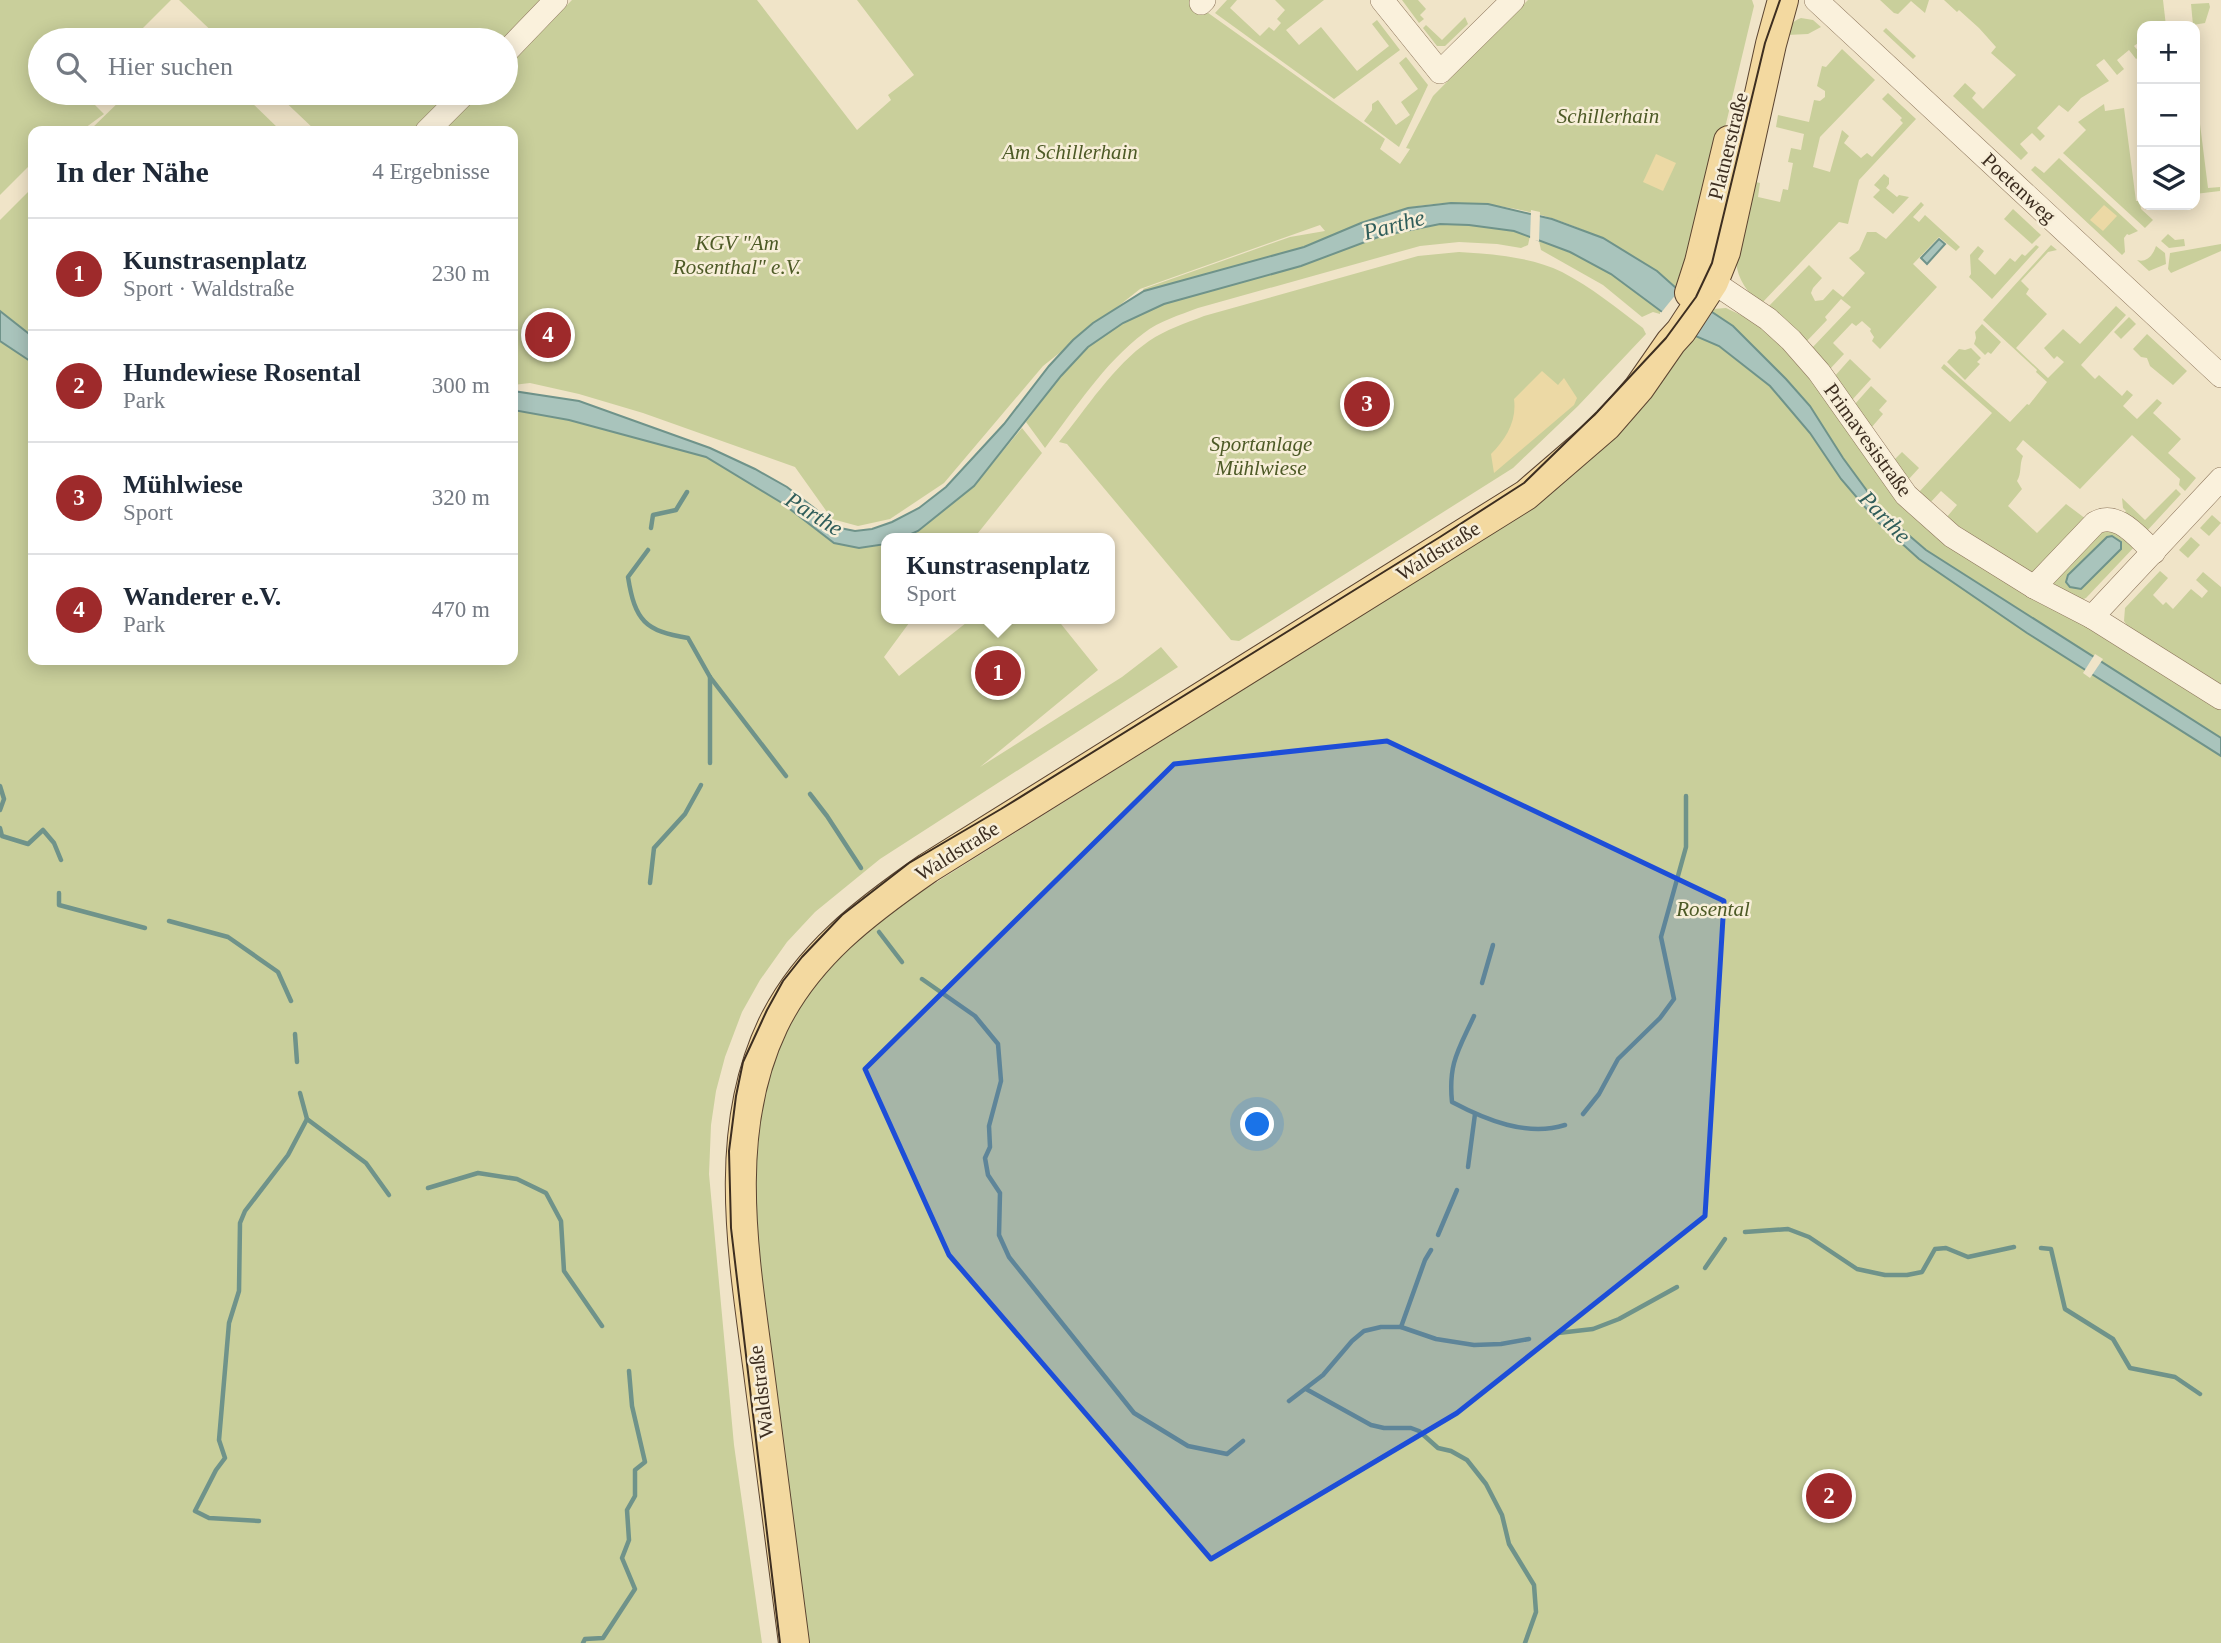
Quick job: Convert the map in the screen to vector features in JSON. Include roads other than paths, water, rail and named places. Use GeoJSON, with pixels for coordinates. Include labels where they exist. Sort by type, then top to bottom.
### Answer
{"type":"FeatureCollection","features":[{"type":"Feature","properties":{"kind":"main road","name":"Platnerstraße"},"geometry":{"type":"LineString","coordinates":[[1702,292],[1700,262],[1761,13],[1768,0]]}},
{"type":"Feature","properties":{"kind":"main road","name":"Platnerstraße"},"geometry":{"type":"LineString","coordinates":[[1702,292],[1725,252],[1783,0]]}},
{"type":"Feature","properties":{"kind":"main road","name":"Waldstraße"},"geometry":{"type":"LineString","coordinates":[[794,1643],[741,1217],[740,1174],[743,1134],[756,1076],[773,1026],[789,998],[813,964],[839,937],[876,904],[928,868],[1526,495],[1606,426],[1639,388],[1702,292]]}},
{"type":"Feature","properties":{"kind":"street"},"geometry":{"type":"LineString","coordinates":[[518,39],[556,0]]}},
{"type":"Feature","properties":{"kind":"street"},"geometry":{"type":"LineString","coordinates":[[1382,0],[1440,72],[1513,0]]}},
{"type":"Feature","properties":{"kind":"street","name":"Poetenweg"},"geometry":{"type":"LineString","coordinates":[[1816,0],[2221,376]]}},
{"type":"Feature","properties":{"kind":"street"},"geometry":{"type":"LineString","coordinates":[[433,126],[453,105]]}},
{"type":"Feature","properties":{"kind":"street","name":"Primavesistraße"},"geometry":{"type":"LineString","coordinates":[[1702,292],[1768,318],[1791,340],[1819,372],[1906,495],[1952,536],[2034,587],[2092,617],[2221,698]]}},
{"type":"Feature","properties":{"kind":"street"},"geometry":{"type":"LineString","coordinates":[[2092,617],[2221,479]]}},
{"type":"Feature","properties":{"kind":"street"},"geometry":{"type":"LineString","coordinates":[[2034,587],[2095,523],[2102,520],[2119,521],[2154,552]]}},
{"type":"Feature","properties":{"kind":"water","name":"Parthe"},"geometry":{"type":"Polygon","coordinates":[[[1451,203],[1488,204],[1552,219],[1603,238],[1657,271],[1676,288],[1733,326],[1786,379],[1810,406],[1843,458],[1884,514],[1926,550],[2221,738],[2221,756],[2027,633],[1919,559],[1877,521],[1841,479],[1810,433],[1770,386],[1719,346],[1693,335],[1611,274],[1570,252],[1514,231],[1440,224],[1381,236],[1301,266],[1164,304],[1123,323],[1088,347],[1061,376],[974,486],[918,531],[881,533],[881,545],[859,548],[834,543],[782,503],[706,457],[569,420],[518,411],[518,392],[579,401],[710,448],[755,469],[787,487],[840,528],[855,531],[872,529],[919,508],[946,487],[1004,424],[1073,340],[1093,323],[1144,291],[1304,247],[1361,223],[1408,208],[1451,203]]]}},
{"type":"Feature","properties":{"kind":"water"},"geometry":{"type":"Polygon","coordinates":[[[1939,239],[1945,244],[1927,264],[1921,258],[1939,239]]]}},
{"type":"Feature","properties":{"kind":"water"},"geometry":{"type":"Polygon","coordinates":[[[0,311],[28,333],[28,360],[0,341],[0,311]]]}},
{"type":"Feature","properties":{"kind":"water"},"geometry":{"type":"Polygon","coordinates":[[[2112,536],[2121,542],[2121,549],[2081,589],[2070,587],[2066,582],[2068,575],[2107,537],[2112,536]]]}},
{"type":"Feature","properties":{"kind":"waterway"},"geometry":{"type":"LineString","coordinates":[[651,528],[653,515],[676,510],[687,492]]}},
{"type":"Feature","properties":{"kind":"waterway"},"geometry":{"type":"LineString","coordinates":[[648,550],[628,577],[639,614],[644,621],[661,632],[688,638],[710,677],[786,776]]}},
{"type":"Feature","properties":{"kind":"waterway"},"geometry":{"type":"LineString","coordinates":[[710,677],[710,763]]}},
{"type":"Feature","properties":{"kind":"waterway"},"geometry":{"type":"LineString","coordinates":[[650,883],[654,848],[685,814],[701,785]]}},
{"type":"Feature","properties":{"kind":"waterway"},"geometry":{"type":"LineString","coordinates":[[0,786],[4,799],[0,810]]}},
{"type":"Feature","properties":{"kind":"waterway"},"geometry":{"type":"LineString","coordinates":[[810,794],[861,868]]}},
{"type":"Feature","properties":{"kind":"waterway"},"geometry":{"type":"LineString","coordinates":[[1583,1114],[1599,1094],[1618,1059],[1660,1018],[1674,999],[1661,937],[1686,847],[1686,796]]}},
{"type":"Feature","properties":{"kind":"waterway"},"geometry":{"type":"LineString","coordinates":[[0,828],[2,836],[28,844],[43,830],[54,843],[61,860]]}},
{"type":"Feature","properties":{"kind":"waterway"},"geometry":{"type":"LineString","coordinates":[[59,893],[59,905],[145,928]]}},
{"type":"Feature","properties":{"kind":"waterway"},"geometry":{"type":"LineString","coordinates":[[169,921],[228,937],[278,972],[291,1001]]}},
{"type":"Feature","properties":{"kind":"waterway"},"geometry":{"type":"LineString","coordinates":[[879,932],[902,962]]}},
{"type":"Feature","properties":{"kind":"waterway"},"geometry":{"type":"LineString","coordinates":[[1482,983],[1493,945]]}},
{"type":"Feature","properties":{"kind":"waterway"},"geometry":{"type":"LineString","coordinates":[[922,979],[975,1016],[998,1044],[1001,1081],[989,1126],[990,1147],[985,1158],[988,1175],[1000,1193],[999,1235],[1009,1257],[1134,1413],[1188,1446],[1227,1454],[1243,1441]]}},
{"type":"Feature","properties":{"kind":"waterway"},"geometry":{"type":"LineString","coordinates":[[1474,1016],[1453,1066],[1452,1102],[1507,1125],[1536,1129],[1565,1125]]}},
{"type":"Feature","properties":{"kind":"waterway"},"geometry":{"type":"LineString","coordinates":[[295,1034],[297,1062]]}},
{"type":"Feature","properties":{"kind":"waterway"},"geometry":{"type":"LineString","coordinates":[[300,1093],[307,1119],[366,1163],[389,1195]]}},
{"type":"Feature","properties":{"kind":"waterway"},"geometry":{"type":"LineString","coordinates":[[1468,1167],[1475,1114]]}},
{"type":"Feature","properties":{"kind":"waterway"},"geometry":{"type":"LineString","coordinates":[[259,1521],[209,1518],[195,1511],[225,1458],[219,1440],[229,1323],[239,1291],[240,1223],[245,1211],[288,1155],[307,1119]]}},
{"type":"Feature","properties":{"kind":"waterway"},"geometry":{"type":"LineString","coordinates":[[428,1188],[478,1173],[517,1179],[546,1193],[561,1221],[564,1271],[602,1326]]}},
{"type":"Feature","properties":{"kind":"waterway"},"geometry":{"type":"LineString","coordinates":[[1438,1235],[1457,1190]]}},
{"type":"Feature","properties":{"kind":"waterway"},"geometry":{"type":"LineString","coordinates":[[1745,1232],[1788,1229],[1809,1237],[1857,1269],[1885,1275],[1922,1272],[1935,1249],[1946,1248],[1968,1257],[2014,1247]]}},
{"type":"Feature","properties":{"kind":"waterway"},"geometry":{"type":"LineString","coordinates":[[1705,1268],[1725,1239]]}},
{"type":"Feature","properties":{"kind":"waterway"},"geometry":{"type":"LineString","coordinates":[[2041,1248],[2051,1249],[2065,1309],[2113,1339],[2130,1368],[2175,1377],[2200,1394]]}},
{"type":"Feature","properties":{"kind":"waterway"},"geometry":{"type":"LineString","coordinates":[[1401,1327],[1431,1250]]}},
{"type":"Feature","properties":{"kind":"waterway"},"geometry":{"type":"LineString","coordinates":[[1558,1333],[1593,1329],[1619,1319],[1677,1287]]}},
{"type":"Feature","properties":{"kind":"waterway"},"geometry":{"type":"LineString","coordinates":[[1289,1401],[1323,1375],[1364,1331],[1381,1327],[1401,1327],[1436,1339],[1474,1345],[1529,1339]]}},
{"type":"Feature","properties":{"kind":"waterway"},"geometry":{"type":"LineString","coordinates":[[583,1643],[585,1639],[603,1638],[635,1589],[622,1558],[629,1540],[627,1510],[635,1496],[635,1470],[645,1462],[632,1406],[629,1371]]}},
{"type":"Feature","properties":{"kind":"waterway"},"geometry":{"type":"LineString","coordinates":[[1306,1389],[1371,1425],[1419,1431],[1438,1448],[1451,1451],[1467,1460],[1486,1484],[1502,1515],[1509,1544],[1534,1585],[1536,1612],[1525,1643]]}},
{"type":"Feature","properties":{"kind":"tram line"},"geometry":{"type":"LineString","coordinates":[[780,1643],[731,1228],[729,1151],[743,1062],[783,981],[842,915],[909,863],[1001,809],[1524,483],[1597,412],[1666,338],[1696,297],[1712,263],[1765,43],[1780,0]]}},
{"type":"Feature","properties":{"kind":"place","name":"Wanderer e.V."},"geometry":{"type":"Point","coordinates":[548,335]}},
{"type":"Feature","properties":{"kind":"place","name":"Mühlwiese"},"geometry":{"type":"Point","coordinates":[1367,404]}},
{"type":"Feature","properties":{"kind":"place","name":"Kunstrasenplatz"},"geometry":{"type":"Point","coordinates":[998,673]}},
{"type":"Feature","properties":{"kind":"place","name":"Hundewiese Rosental"},"geometry":{"type":"Point","coordinates":[1829,1496]}},
{"type":"Feature","properties":{"kind":"park label","name":"Schillerhain"},"geometry":{"type":"Point","coordinates":[1608,116]}},
{"type":"Feature","properties":{"kind":"park label","name":"Am Schillerhain"},"geometry":{"type":"Point","coordinates":[1070,152]}},
{"type":"Feature","properties":{"kind":"park label","name":"KGV \"Am Rosenthal\" e.V."},"geometry":{"type":"Point","coordinates":[737,255]}},
{"type":"Feature","properties":{"kind":"park label","name":"Sportanlage Mühlwiese"},"geometry":{"type":"Point","coordinates":[1261,456]}},
{"type":"Feature","properties":{"kind":"park label","name":"Rosental"},"geometry":{"type":"Point","coordinates":[1713,909]}}]}
